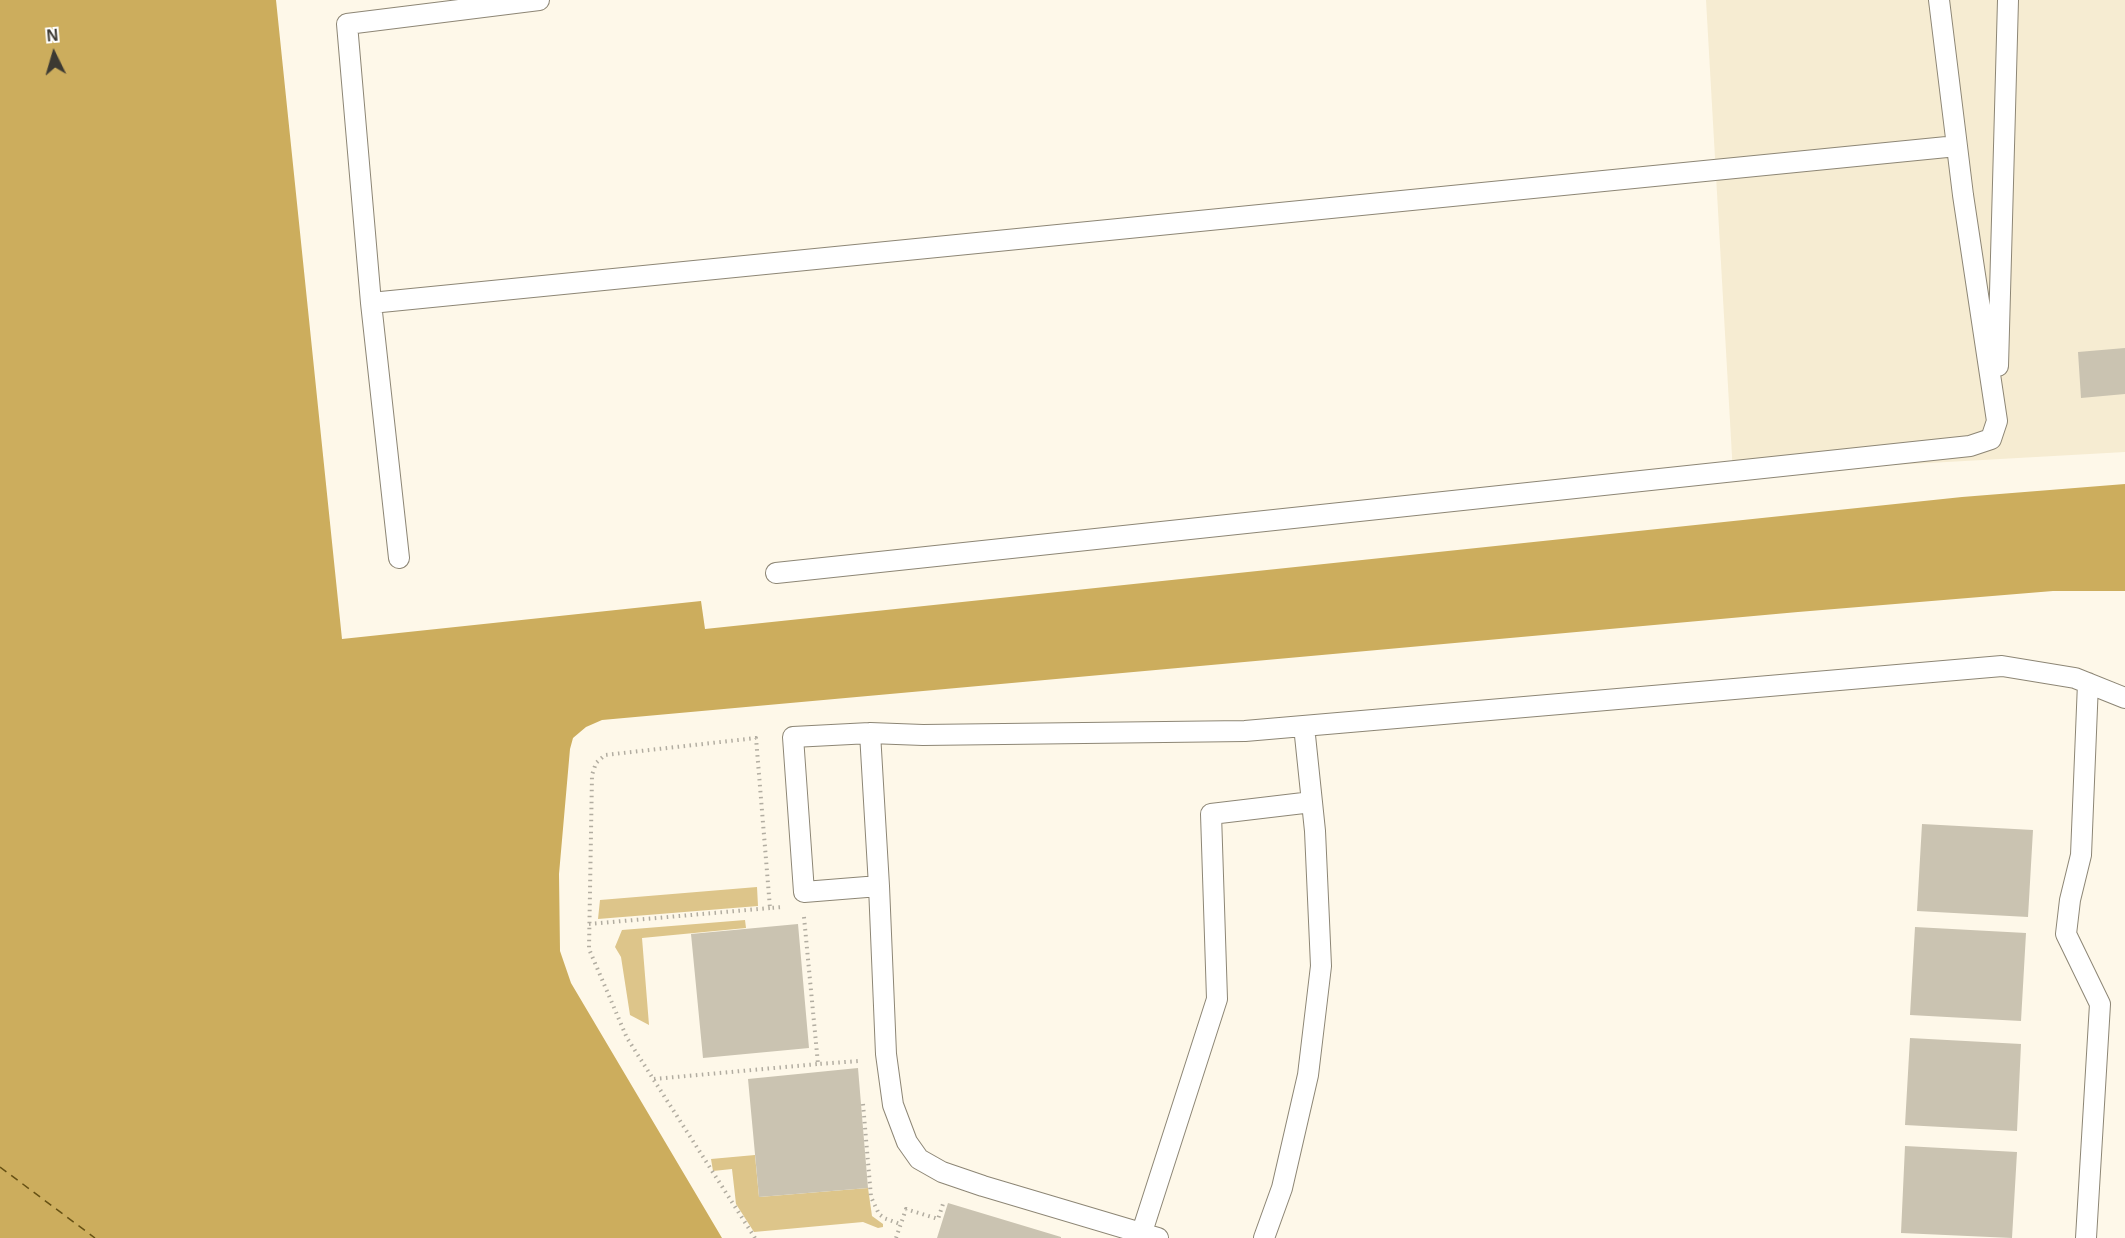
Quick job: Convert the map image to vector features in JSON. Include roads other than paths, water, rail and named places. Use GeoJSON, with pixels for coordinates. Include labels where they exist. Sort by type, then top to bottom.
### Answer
{"type":"FeatureCollection","features":[{"type":"Feature","properties":{"kind":"lane"},"geometry":{"type":"LineString","coordinates":[[399,558],[371,303],[347,24],[540,0]]}},
{"type":"Feature","properties":{"kind":"lane"},"geometry":{"type":"LineString","coordinates":[[1939,0],[1996,421]]}},
{"type":"Feature","properties":{"kind":"lane"},"geometry":{"type":"LineString","coordinates":[[776,573],[1970,446],[1991,440],[1996,421],[2008,0]]}},
{"type":"Feature","properties":{"kind":"lane"},"geometry":{"type":"LineString","coordinates":[[371,303],[1957,146]]}},
{"type":"Feature","properties":{"kind":"lane"},"geometry":{"type":"LineString","coordinates":[[879,886],[804,892],[793,737],[870,733],[923,735],[1245,731],[2002,666],[2057,674],[2088,683],[2125,698]]}},
{"type":"Feature","properties":{"kind":"lane"},"geometry":{"type":"LineString","coordinates":[[2086,1238],[2100,1004],[2066,934],[2070,900],[2080,855],[2088,683]]}},
{"type":"Feature","properties":{"kind":"lane"},"geometry":{"type":"LineString","coordinates":[[1264,1238],[1282,1188],[1308,1075],[1321,966],[1312,802],[1304,726]]}},
{"type":"Feature","properties":{"kind":"lane"},"geometry":{"type":"LineString","coordinates":[[870,733],[886,1054],[893,1105],[907,1142],[919,1160],[942,1172],[1150,1235],[1217,999],[1211,814],[1312,802]]}}]}
